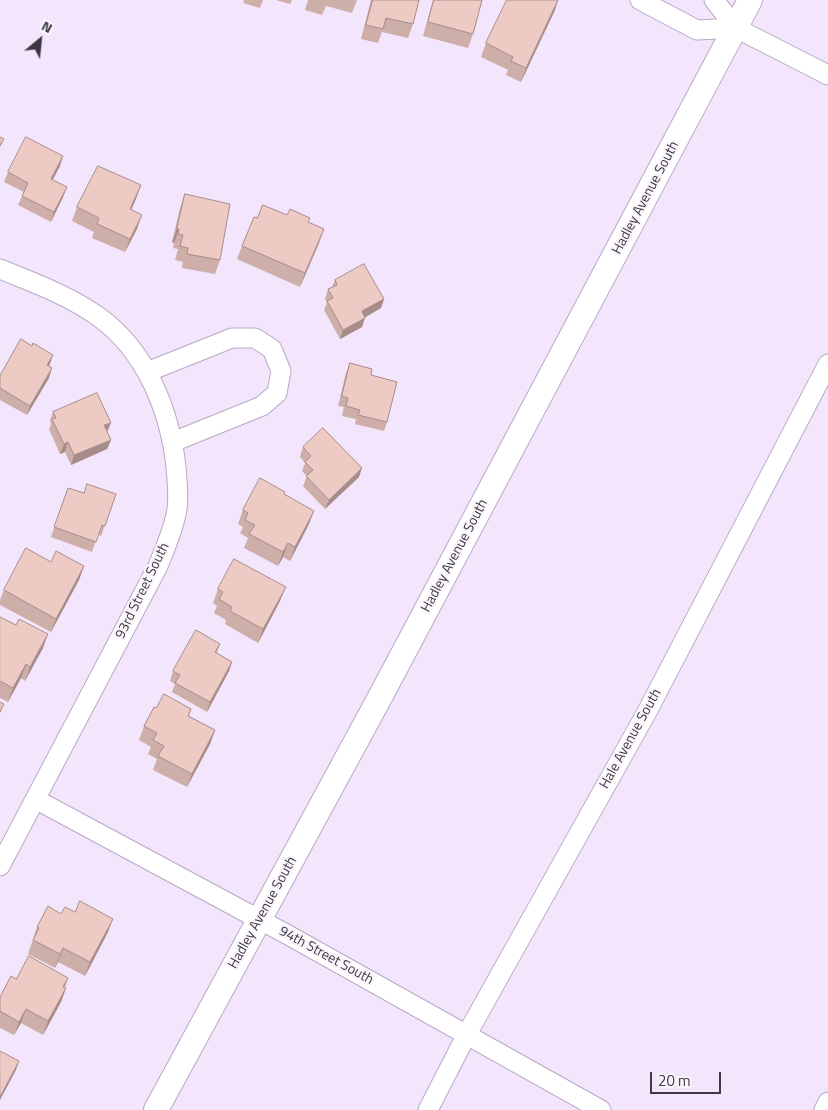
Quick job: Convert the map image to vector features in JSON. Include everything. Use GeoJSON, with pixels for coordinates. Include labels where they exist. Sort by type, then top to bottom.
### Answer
{"type":"FeatureCollection","features":[{"type":"Feature","properties":{"kind":"street"},"geometry":{"type":"LineString","coordinates":[[640,0],[697,30],[736,28]]}},
{"type":"Feature","properties":{"kind":"street"},"geometry":{"type":"LineString","coordinates":[[714,0],[736,28],[828,75]]}},
{"type":"Feature","properties":{"kind":"street","name":"Hadley Avenue South"},"geometry":{"type":"LineString","coordinates":[[156,1110],[379,699],[750,0]]}},
{"type":"Feature","properties":{"kind":"street","name":"93rd Street South"},"geometry":{"type":"LineString","coordinates":[[0,270],[79,303],[114,329],[147,372],[162,404],[173,442],[178,484],[177,508],[170,536],[158,566],[35,799]]}},
{"type":"Feature","properties":{"kind":"street"},"geometry":{"type":"LineString","coordinates":[[147,372],[232,338],[255,338],[272,349],[281,371],[277,393],[262,406],[173,442]]}},
{"type":"Feature","properties":{"kind":"street","name":"Hale Avenue South"},"geometry":{"type":"LineString","coordinates":[[428,1110],[467,1034],[648,710],[828,364]]}},
{"type":"Feature","properties":{"kind":"street"},"geometry":{"type":"LineString","coordinates":[[0,866],[35,799]]}},
{"type":"Feature","properties":{"kind":"street","name":"94th Street South"},"geometry":{"type":"LineString","coordinates":[[35,799],[467,1034],[601,1110]]}},
{"type":"Feature","properties":{"kind":"street"},"geometry":{"type":"LineString","coordinates":[[824,1110],[828,1102]]}},
{"type":"Feature","properties":{"kind":"building"},"geometry":{"type":"Polygon","coordinates":[[[373,0],[419,0],[413,24],[386,18],[383,29],[366,25],[373,0]]]}},
{"type":"Feature","properties":{"kind":"building"},"geometry":{"type":"Polygon","coordinates":[[[434,0],[482,0],[473,34],[428,22],[434,0]]]}},
{"type":"Feature","properties":{"kind":"building"},"geometry":{"type":"Polygon","coordinates":[[[507,0],[558,0],[526,68],[511,61],[513,57],[486,43],[507,0]]]}},
{"type":"Feature","properties":{"kind":"building"},"geometry":{"type":"Polygon","coordinates":[[[0,137],[4,139],[0,146],[0,137]]]}},
{"type":"Feature","properties":{"kind":"building"},"geometry":{"type":"Polygon","coordinates":[[[26,137],[63,156],[51,179],[67,187],[54,212],[22,196],[28,183],[8,172],[26,137]]]}},
{"type":"Feature","properties":{"kind":"building"},"geometry":{"type":"Polygon","coordinates":[[[98,166],[141,185],[130,209],[142,215],[130,239],[97,224],[99,218],[77,207],[98,166]]]}},
{"type":"Feature","properties":{"kind":"building"},"geometry":{"type":"Polygon","coordinates":[[[185,194],[230,204],[220,260],[187,254],[188,248],[180,246],[183,235],[178,234],[179,229],[177,229],[185,194]]]}},
{"type":"Feature","properties":{"kind":"building"},"geometry":{"type":"Polygon","coordinates":[[[263,205],[287,215],[290,209],[310,218],[308,222],[324,229],[305,273],[242,246],[254,217],[257,218],[263,205]]]}},
{"type":"Feature","properties":{"kind":"building"},"geometry":{"type":"Polygon","coordinates":[[[364,264],[384,299],[362,311],[365,318],[343,330],[327,301],[333,298],[328,289],[337,285],[335,280],[364,264]]]}},
{"type":"Feature","properties":{"kind":"building"},"geometry":{"type":"Polygon","coordinates":[[[21,339],[32,346],[33,343],[53,355],[47,365],[52,368],[30,406],[0,388],[0,376],[21,339]]]}},
{"type":"Feature","properties":{"kind":"building"},"geometry":{"type":"Polygon","coordinates":[[[350,363],[372,369],[371,375],[397,382],[387,422],[358,415],[360,410],[346,406],[348,398],[342,396],[350,363]]]}},
{"type":"Feature","properties":{"kind":"building"},"geometry":{"type":"Polygon","coordinates":[[[97,393],[111,423],[104,425],[111,440],[74,455],[68,442],[64,444],[52,419],[56,418],[53,412],[97,393]]]}},
{"type":"Feature","properties":{"kind":"building"},"geometry":{"type":"Polygon","coordinates":[[[323,428],[362,468],[329,500],[306,476],[313,470],[305,462],[311,456],[303,447],[323,428]]]}},
{"type":"Feature","properties":{"kind":"building"},"geometry":{"type":"Polygon","coordinates":[[[260,478],[314,511],[295,547],[288,543],[283,552],[249,534],[255,525],[245,520],[248,513],[243,510],[260,478]]]}},
{"type":"Feature","properties":{"kind":"building"},"geometry":{"type":"Polygon","coordinates":[[[87,484],[116,494],[105,526],[102,525],[96,542],[54,527],[68,488],[84,493],[87,484]]]}},
{"type":"Feature","properties":{"kind":"building"},"geometry":{"type":"Polygon","coordinates":[[[26,548],[51,562],[56,551],[84,566],[56,619],[4,590],[26,548]]]}},
{"type":"Feature","properties":{"kind":"building"},"geometry":{"type":"Polygon","coordinates":[[[234,559],[286,587],[263,629],[230,611],[232,607],[219,599],[223,592],[218,589],[234,559]]]}},
{"type":"Feature","properties":{"kind":"building"},"geometry":{"type":"Polygon","coordinates":[[[0,617],[16,625],[19,619],[48,634],[30,667],[26,664],[13,688],[0,681],[0,617]]]}},
{"type":"Feature","properties":{"kind":"building"},"geometry":{"type":"Polygon","coordinates":[[[196,630],[220,644],[215,652],[232,662],[210,702],[175,683],[180,675],[173,671],[196,630]]]}},
{"type":"Feature","properties":{"kind":"building"},"geometry":{"type":"Polygon","coordinates":[[[164,694],[191,709],[188,716],[215,730],[192,774],[158,756],[164,746],[153,740],[157,733],[144,726],[154,707],[156,708],[164,694]]]}},
{"type":"Feature","properties":{"kind":"building"},"geometry":{"type":"Polygon","coordinates":[[[0,702],[4,704],[0,712],[0,702]]]}},
{"type":"Feature","properties":{"kind":"building"},"geometry":{"type":"Polygon","coordinates":[[[80,901],[113,919],[90,962],[63,948],[60,954],[33,940],[39,928],[37,927],[48,906],[61,914],[65,907],[75,912],[80,901]]]}},
{"type":"Feature","properties":{"kind":"building"},"geometry":{"type":"Polygon","coordinates":[[[29,956],[68,978],[63,987],[66,988],[48,1021],[26,1009],[19,1022],[0,1011],[0,997],[11,976],[16,979],[29,956]]]}},
{"type":"Feature","properties":{"kind":"building"},"geometry":{"type":"Polygon","coordinates":[[[0,1051],[19,1061],[0,1097],[0,1051]]]}}]}
